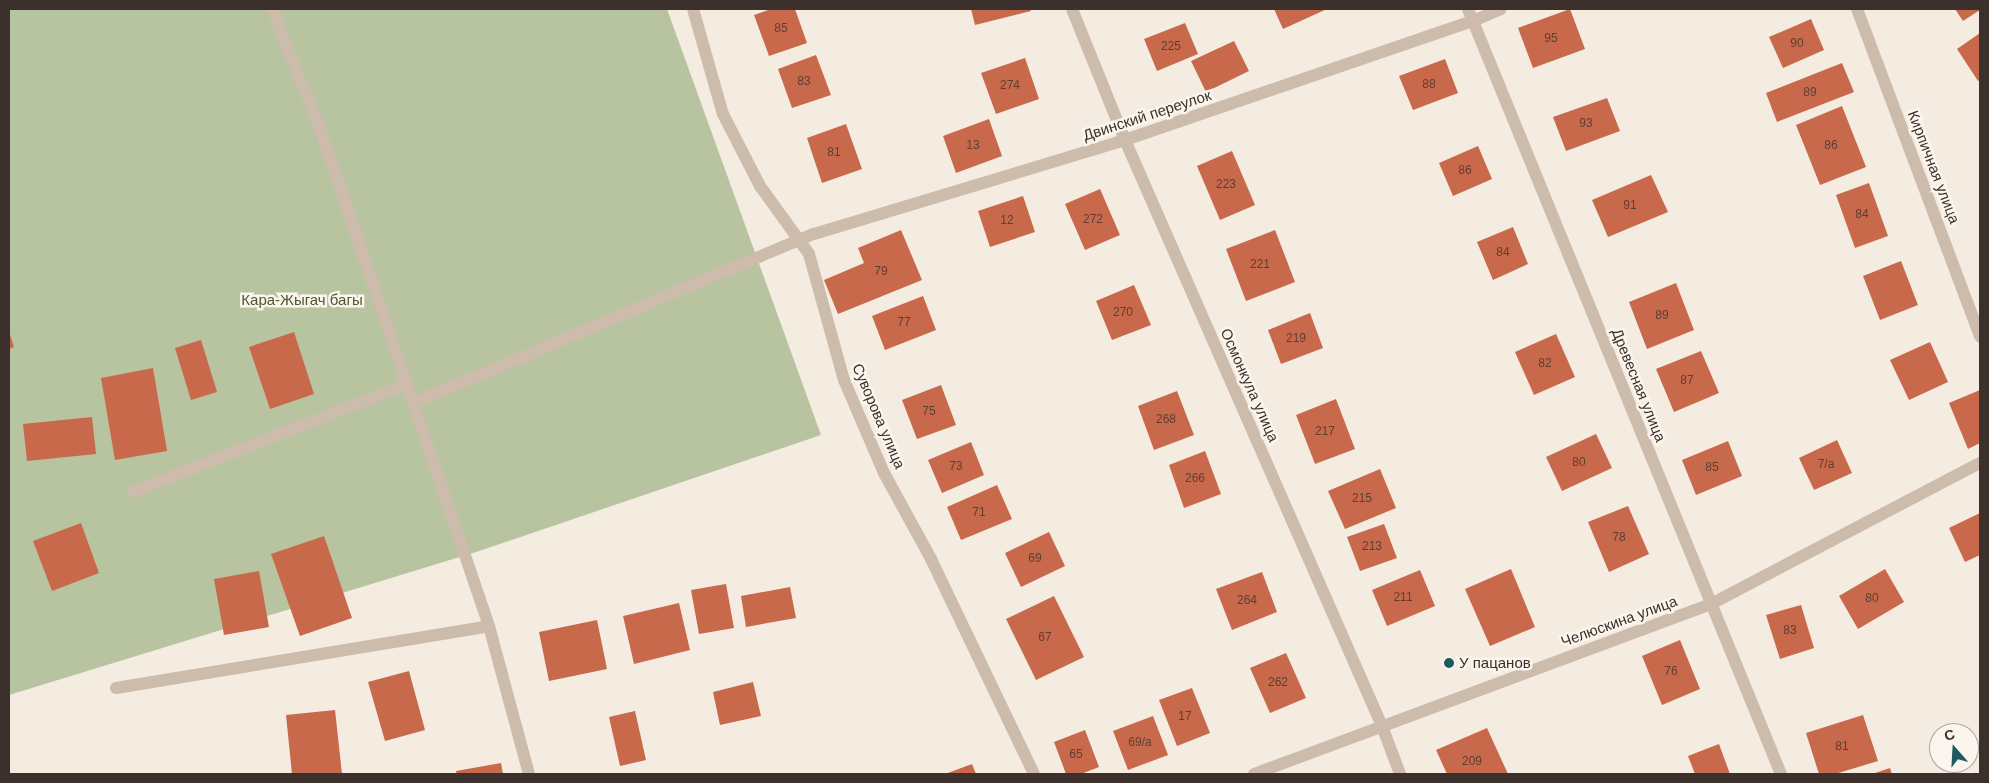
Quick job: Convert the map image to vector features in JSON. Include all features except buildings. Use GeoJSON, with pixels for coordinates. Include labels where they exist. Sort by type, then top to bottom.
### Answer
{"type":"FeatureCollection","features":[{"type":"Feature","properties":{"kind":"street"},"geometry":{"type":"LineString","coordinates":[[272,9],[322,134],[489,626],[529,774]]}},
{"type":"Feature","properties":{"kind":"street","name":"Суворова улица"},"geometry":{"type":"LineString","coordinates":[[693,9],[723,114],[760,186],[810,254],[844,380],[884,473],[932,560],[1034,774]]}},
{"type":"Feature","properties":{"kind":"street","name":"Осмонкула улица"},"geometry":{"type":"LineString","coordinates":[[1072,9],[1125,140],[1382,726],[1400,774]]}},
{"type":"Feature","properties":{"kind":"street","name":"Двинский переулок"},"geometry":{"type":"LineString","coordinates":[[413,403],[814,234],[1125,140],[1470,15],[1501,9]]}},
{"type":"Feature","properties":{"kind":"street","name":"Кирпичная улица"},"geometry":{"type":"LineString","coordinates":[[1857,9],[1980,337]]}},
{"type":"Feature","properties":{"kind":"street","name":"Древесная улица"},"geometry":{"type":"LineString","coordinates":[[1470,15],[1780,774]]}},
{"type":"Feature","properties":{"kind":"street"},"geometry":{"type":"LineString","coordinates":[[133,492],[407,384]]}},
{"type":"Feature","properties":{"kind":"street","name":"Челюскина улица"},"geometry":{"type":"LineString","coordinates":[[1254,774],[1711,604],[1980,463]]}},
{"type":"Feature","properties":{"kind":"street"},"geometry":{"type":"LineString","coordinates":[[116,688],[489,626]]}},
{"type":"Feature","properties":{"kind":"green space","name":"Кара-Жыгач багы"},"geometry":{"type":"Polygon","coordinates":[[[9,9],[667,9],[821,435],[476,552],[9,695],[9,9]]]}},
{"type":"Feature","properties":{"kind":"place","name":"У пацанов"},"geometry":{"type":"Point","coordinates":[1449,663]}}]}
